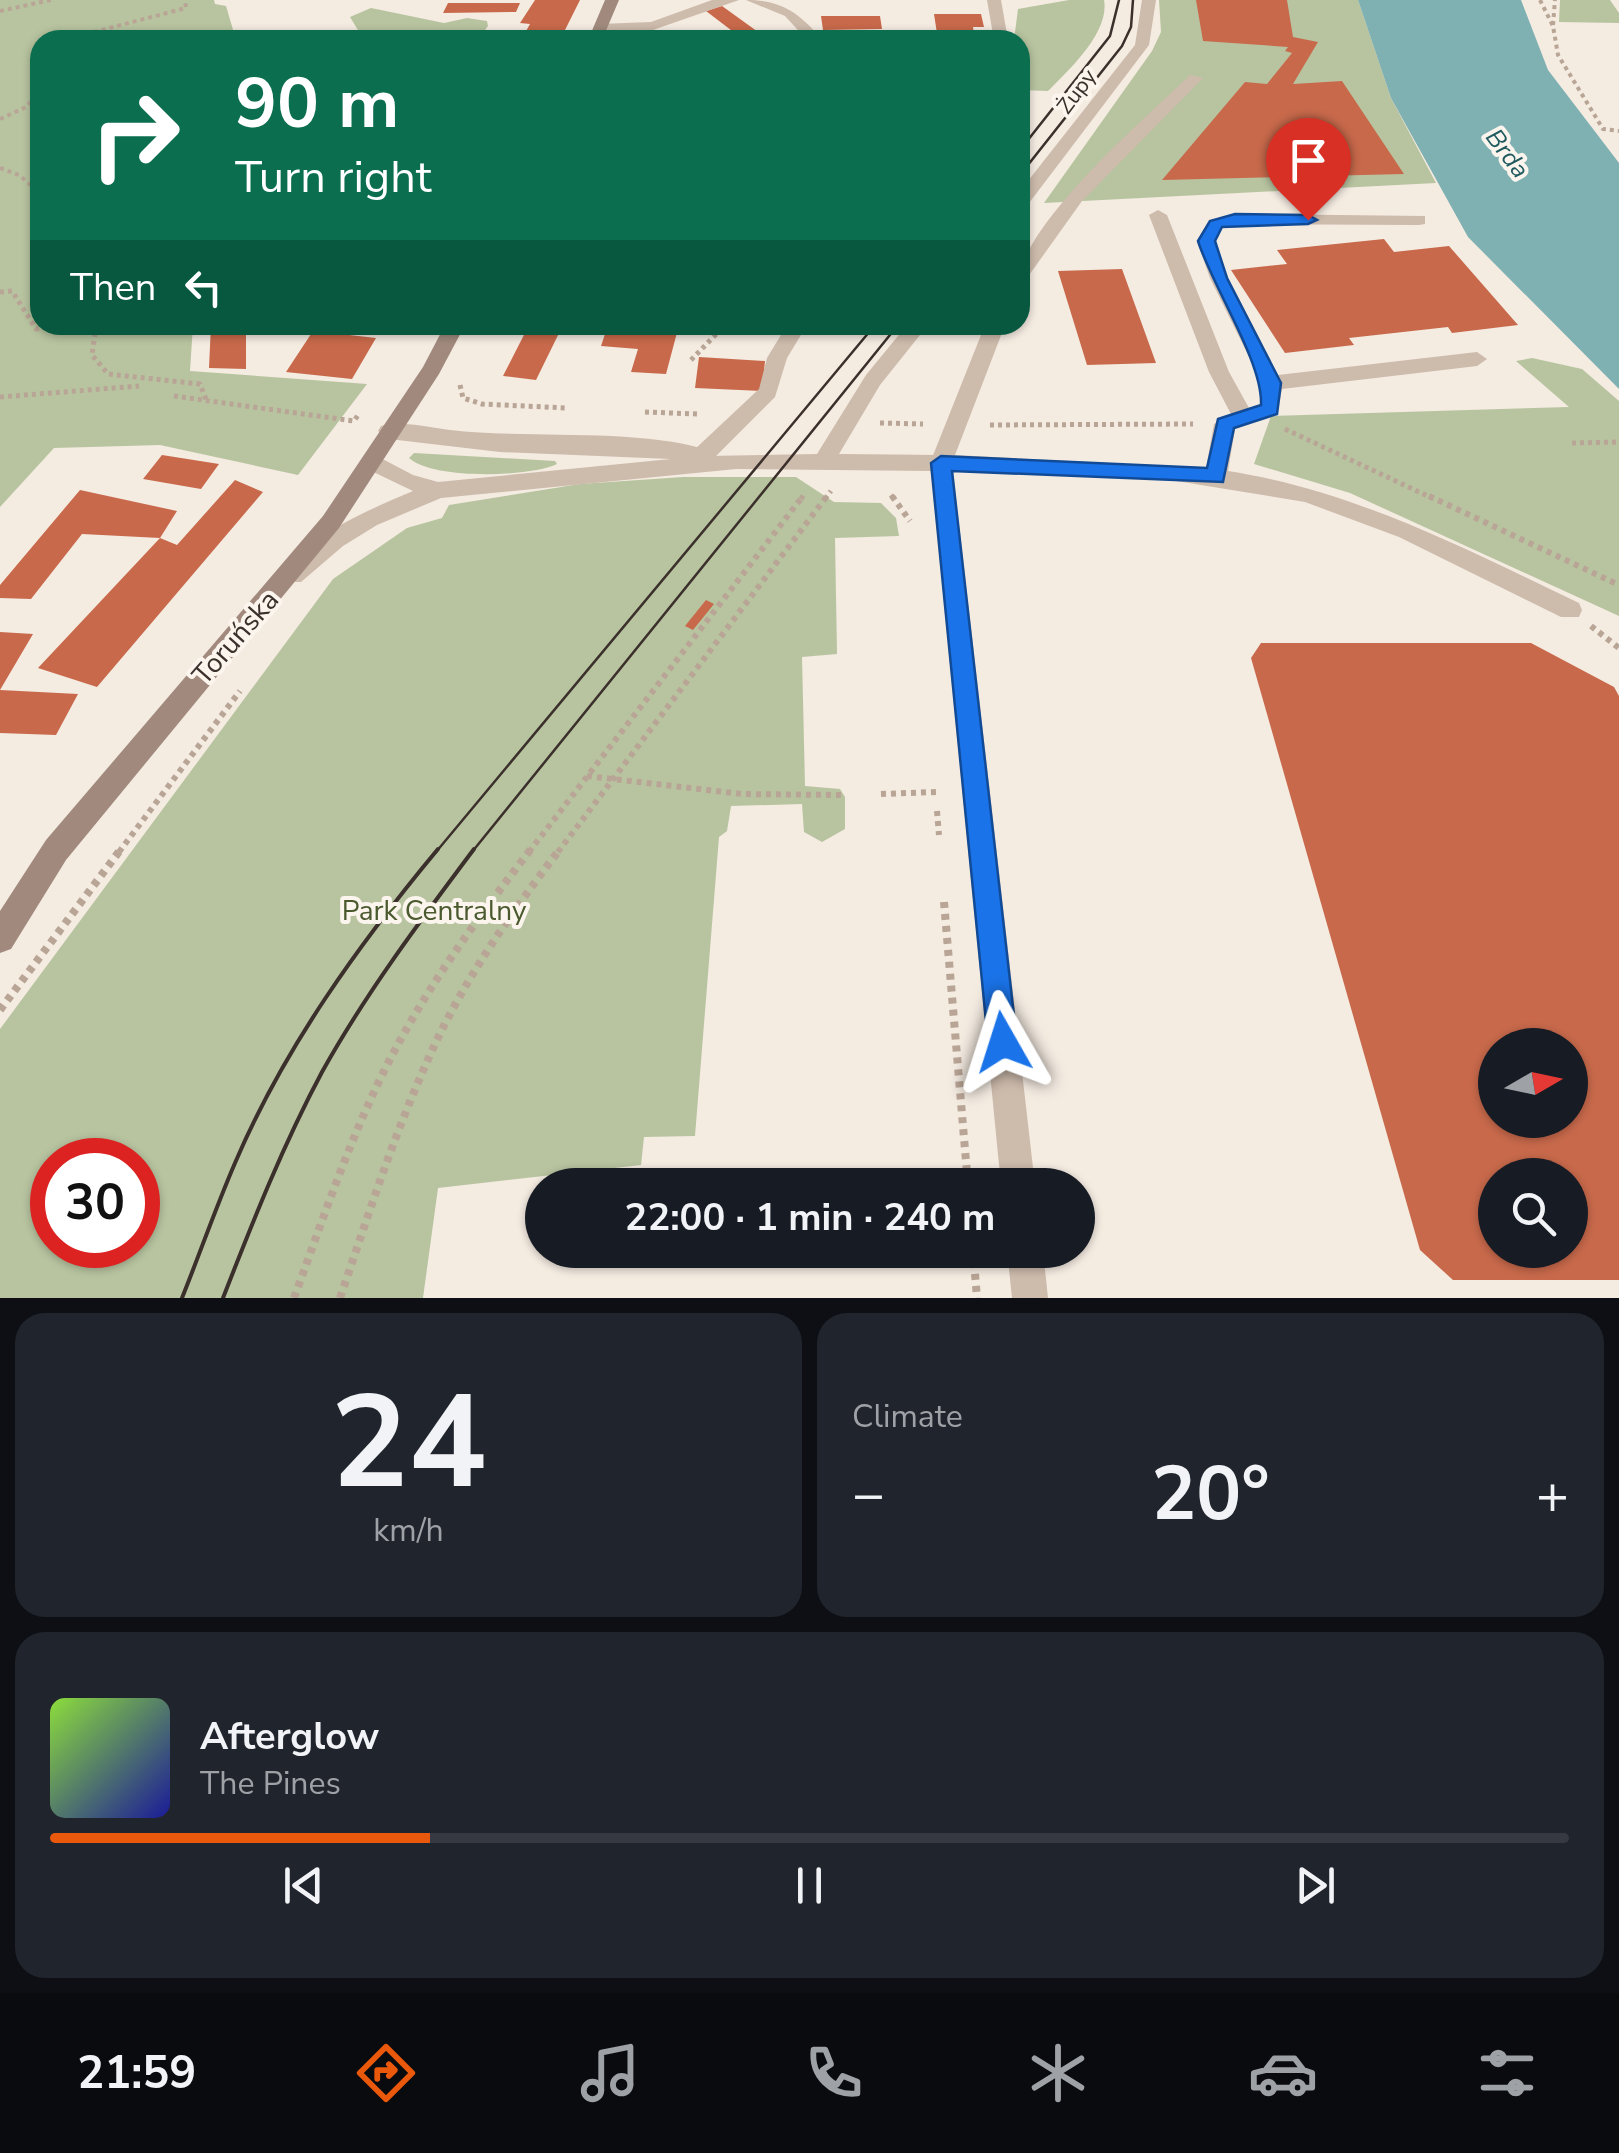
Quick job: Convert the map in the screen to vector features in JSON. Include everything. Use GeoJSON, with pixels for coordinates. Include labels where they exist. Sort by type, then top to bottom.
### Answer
{"type":"FeatureCollection","features":[{"type":"Feature","properties":{"kind":"street"},"geometry":{"type":"LineString","coordinates":[[600,30],[612,0]]}},
{"type":"Feature","properties":{"kind":"street"},"geometry":{"type":"LineString","coordinates":[[626,30],[653,26],[699,7],[732,0]]}},
{"type":"Feature","properties":{"kind":"street"},"geometry":{"type":"LineString","coordinates":[[755,0],[790,12],[806,30]]}},
{"type":"Feature","properties":{"kind":"street"},"geometry":{"type":"LineString","coordinates":[[994,0],[999,30]]}},
{"type":"Feature","properties":{"kind":"street","name":"Żupy"},"geometry":{"type":"LineString","coordinates":[[1030,190],[1142,45],[1149,0]]}},
{"type":"Feature","properties":{"kind":"street"},"geometry":{"type":"LineString","coordinates":[[1030,260],[1076,197],[1195,78]]}},
{"type":"Feature","properties":{"kind":"street"},"geometry":{"type":"LineString","coordinates":[[1158,215],[1219,372],[1244,418]]}},
{"type":"Feature","properties":{"kind":"street"},"geometry":{"type":"LineString","coordinates":[[1216,476],[1225,424],[1270,409],[1272,383],[1219,278],[1206,241],[1215,224],[1235,219],[1419,220]]}},
{"type":"Feature","properties":{"kind":"street","name":"Toruńska"},"geometry":{"type":"LineString","coordinates":[[0,938],[56,850],[279,587],[371,461],[449,335]]}},
{"type":"Feature","properties":{"kind":"street"},"geometry":{"type":"LineString","coordinates":[[701,460],[768,392],[777,358],[791,335]]}},
{"type":"Feature","properties":{"kind":"street"},"geometry":{"type":"LineString","coordinates":[[820,476],[873,380],[910,335]]}},
{"type":"Feature","properties":{"kind":"street"},"geometry":{"type":"LineString","coordinates":[[991,335],[941,463],[1016,1168]]}},
{"type":"Feature","properties":{"kind":"street"},"geometry":{"type":"LineString","coordinates":[[1272,383],[1477,358]]}},
{"type":"Feature","properties":{"kind":"street"},"geometry":{"type":"LineString","coordinates":[[389,431],[486,443],[650,448],[701,460]]}},
{"type":"Feature","properties":{"kind":"street"},"geometry":{"type":"LineString","coordinates":[[279,587],[335,540],[382,511],[438,490],[701,460],[736,461],[820,476],[941,463],[1135,469],[1216,476],[1306,494],[1345,507],[1570,610]]}},
{"type":"Feature","properties":{"kind":"street"},"geometry":{"type":"LineString","coordinates":[[371,461],[406,481],[438,490]]}},
{"type":"Feature","properties":{"kind":"street"},"geometry":{"type":"LineString","coordinates":[[1027,1268],[1030,1298]]}},
{"type":"Feature","properties":{"kind":"path"},"geometry":{"type":"LineString","coordinates":[[0,11],[51,0]]}},
{"type":"Feature","properties":{"kind":"path"},"geometry":{"type":"LineString","coordinates":[[102,30],[186,8],[185,0]]}},
{"type":"Feature","properties":{"kind":"path"},"geometry":{"type":"LineString","coordinates":[[1540,0],[1553,26]]}},
{"type":"Feature","properties":{"kind":"path"},"geometry":{"type":"LineString","coordinates":[[1555,0],[1553,26],[1558,55],[1603,129],[1618,129]]}},
{"type":"Feature","properties":{"kind":"path"},"geometry":{"type":"LineString","coordinates":[[0,119],[30,102]]}},
{"type":"Feature","properties":{"kind":"path"},"geometry":{"type":"LineString","coordinates":[[0,168],[19,174],[30,184]]}},
{"type":"Feature","properties":{"kind":"path"},"geometry":{"type":"LineString","coordinates":[[0,292],[12,290],[30,317]]}},
{"type":"Feature","properties":{"kind":"path"},"geometry":{"type":"LineString","coordinates":[[95,335],[92,356],[108,374],[200,384],[207,403]]}},
{"type":"Feature","properties":{"kind":"path"},"geometry":{"type":"LineString","coordinates":[[709,335],[709,340]]}},
{"type":"Feature","properties":{"kind":"path"},"geometry":{"type":"LineString","coordinates":[[691,360],[714,335]]}},
{"type":"Feature","properties":{"kind":"path"},"geometry":{"type":"LineString","coordinates":[[458,380],[464,398],[482,404],[570,408]]}},
{"type":"Feature","properties":{"kind":"path"},"geometry":{"type":"LineString","coordinates":[[0,397],[139,386]]}},
{"type":"Feature","properties":{"kind":"path"},"geometry":{"type":"LineString","coordinates":[[174,396],[354,421]]}},
{"type":"Feature","properties":{"kind":"path"},"geometry":{"type":"LineString","coordinates":[[629,411],[746,416]]}},
{"type":"Feature","properties":{"kind":"path"},"geometry":{"type":"LineString","coordinates":[[1572,443],[1619,442]]}},
{"type":"Feature","properties":{"kind":"path"},"geometry":{"type":"LineString","coordinates":[[294,1298],[342,1169],[400,1040],[464,937],[820,476],[837,483],[507,919],[431,1052],[390,1151],[340,1298]]}},
{"type":"Feature","properties":{"kind":"path"},"geometry":{"type":"LineString","coordinates":[[879,488],[907,511],[911,525]]}},
{"type":"Feature","properties":{"kind":"path"},"geometry":{"type":"LineString","coordinates":[[0,1010],[248,681]]}},
{"type":"Feature","properties":{"kind":"path"},"geometry":{"type":"LineString","coordinates":[[934,773],[939,835]]}},
{"type":"Feature","properties":{"kind":"path"},"geometry":{"type":"LineString","coordinates":[[587,776],[611,782],[742,794],[842,795]]}},
{"type":"Feature","properties":{"kind":"path"},"geometry":{"type":"LineString","coordinates":[[881,794],[936,792]]}},
{"type":"Feature","properties":{"kind":"path"},"geometry":{"type":"LineString","coordinates":[[944,902],[967,1168]]}},
{"type":"Feature","properties":{"kind":"path"},"geometry":{"type":"LineString","coordinates":[[974,1268],[977,1298]]}},
{"type":"Feature","properties":{"kind":"green space"},"geometry":{"type":"Polygon","coordinates":[[[0,0],[214,0],[215,4],[226,6],[233,30],[30,30],[30,335],[192,335],[190,371],[367,384],[298,475],[160,445],[54,448],[0,507],[0,0]]]}},
{"type":"Feature","properties":{"kind":"green space"},"geometry":{"type":"Polygon","coordinates":[[[1069,0],[1104,0],[1101,25],[1094,37],[1048,91],[1030,90],[1030,30],[1015,30],[1018,9],[1069,0]]]}},
{"type":"Feature","properties":{"kind":"green space"},"geometry":{"type":"Polygon","coordinates":[[[1159,0],[1358,0],[1391,98],[1436,183],[1044,203],[1152,51],[1161,32],[1159,0]]]}},
{"type":"Feature","properties":{"kind":"green space"},"geometry":{"type":"Polygon","coordinates":[[[1560,0],[1610,0],[1619,13],[1619,23],[1559,22],[1560,0]]]}},
{"type":"Feature","properties":{"kind":"green space"},"geometry":{"type":"Polygon","coordinates":[[[371,8],[444,23],[467,18],[487,21],[488,26],[485,30],[358,30],[350,17],[371,8]]]}},
{"type":"Feature","properties":{"kind":"green space"},"geometry":{"type":"Polygon","coordinates":[[[1532,358],[1582,369],[1619,401],[1619,616],[1350,493],[1254,464],[1271,416],[1569,407],[1516,361],[1532,358]]]}},
{"type":"Feature","properties":{"kind":"green space"},"geometry":{"type":"Polygon","coordinates":[[[414,453],[557,464],[505,474],[459,473],[421,465],[409,458],[414,453]]]}},
{"type":"Feature","properties":{"kind":"green space","name":"Park Centralny"},"geometry":{"type":"Polygon","coordinates":[[[683,477],[796,477],[834,502],[881,503],[896,518],[899,536],[835,538],[837,654],[802,657],[805,786],[840,789],[845,797],[845,829],[822,842],[804,832],[802,804],[731,806],[727,831],[719,837],[695,1136],[644,1137],[641,1165],[525,1168],[525,1178],[438,1188],[423,1298],[0,1298],[0,1029],[333,579],[407,528],[442,518],[449,505],[580,484],[683,477]]]}},
{"type":"Feature","properties":{"kind":"water","name":"Brda"},"geometry":{"type":"Polygon","coordinates":[[[1358,0],[1521,0],[1548,70],[1619,163],[1619,389],[1468,237],[1391,98],[1358,0]]]}},
{"type":"Feature","properties":{"kind":"building"},"geometry":{"type":"Polygon","coordinates":[[[535,0],[580,0],[565,30],[527,30],[530,24],[520,23],[535,0]]]}},
{"type":"Feature","properties":{"kind":"building"},"geometry":{"type":"Polygon","coordinates":[[[1196,0],[1287,0],[1293,37],[1318,42],[1293,84],[1342,81],[1404,174],[1162,180],[1245,82],[1267,84],[1292,53],[1285,51],[1288,47],[1203,41],[1196,0]]]}},
{"type":"Feature","properties":{"kind":"building"},"geometry":{"type":"Polygon","coordinates":[[[448,3],[520,3],[516,12],[443,13],[448,3]]]}},
{"type":"Feature","properties":{"kind":"building"},"geometry":{"type":"Polygon","coordinates":[[[722,6],[755,30],[731,30],[706,11],[722,6]]]}},
{"type":"Feature","properties":{"kind":"building"},"geometry":{"type":"Polygon","coordinates":[[[934,14],[981,14],[984,27],[973,27],[973,30],[936,30],[934,14]]]}},
{"type":"Feature","properties":{"kind":"building"},"geometry":{"type":"Polygon","coordinates":[[[821,16],[880,16],[882,29],[823,30],[821,16]]]}},
{"type":"Feature","properties":{"kind":"building"},"geometry":{"type":"Polygon","coordinates":[[[1384,239],[1394,252],[1449,246],[1518,325],[1452,333],[1448,327],[1349,338],[1354,345],[1285,353],[1231,270],[1287,264],[1277,250],[1384,239]]]}},
{"type":"Feature","properties":{"kind":"building"},"geometry":{"type":"Polygon","coordinates":[[[1122,269],[1156,363],[1087,365],[1058,271],[1122,269]]]}},
{"type":"Feature","properties":{"kind":"building"},"geometry":{"type":"Polygon","coordinates":[[[211,335],[246,335],[246,369],[209,368],[211,335]]]}},
{"type":"Feature","properties":{"kind":"building"},"geometry":{"type":"Polygon","coordinates":[[[310,335],[376,338],[352,379],[286,372],[310,335]]]}},
{"type":"Feature","properties":{"kind":"building"},"geometry":{"type":"Polygon","coordinates":[[[524,335],[558,335],[536,380],[503,376],[524,335]]]}},
{"type":"Feature","properties":{"kind":"building"},"geometry":{"type":"Polygon","coordinates":[[[605,335],[676,335],[666,374],[631,372],[638,349],[601,346],[605,335]]]}},
{"type":"Feature","properties":{"kind":"building"},"geometry":{"type":"Polygon","coordinates":[[[699,357],[765,361],[762,391],[695,388],[699,357]]]}},
{"type":"Feature","properties":{"kind":"building"},"geometry":{"type":"Polygon","coordinates":[[[162,455],[219,464],[201,489],[143,479],[162,455]]]}},
{"type":"Feature","properties":{"kind":"building"},"geometry":{"type":"Polygon","coordinates":[[[235,480],[263,492],[97,687],[38,668],[160,538],[177,545],[235,480]]]}},
{"type":"Feature","properties":{"kind":"building"},"geometry":{"type":"Polygon","coordinates":[[[80,490],[177,511],[160,538],[82,534],[31,599],[0,598],[0,585],[80,490]]]}},
{"type":"Feature","properties":{"kind":"building"},"geometry":{"type":"Polygon","coordinates":[[[706,600],[714,604],[693,630],[685,626],[706,600]]]}},
{"type":"Feature","properties":{"kind":"building"},"geometry":{"type":"Polygon","coordinates":[[[0,632],[33,634],[0,690],[0,632]]]}},
{"type":"Feature","properties":{"kind":"building"},"geometry":{"type":"Polygon","coordinates":[[[1261,643],[1531,643],[1614,687],[1619,696],[1619,1280],[1453,1280],[1420,1250],[1251,658],[1261,643]]]}},
{"type":"Feature","properties":{"kind":"building"},"geometry":{"type":"Polygon","coordinates":[[[0,690],[78,694],[56,735],[0,733],[0,690]]]}},
{"type":"Feature","properties":{"kind":"tram line"},"geometry":{"type":"LineString","coordinates":[[1030,137],[1110,36],[1119,0]]}},
{"type":"Feature","properties":{"kind":"tram line"},"geometry":{"type":"LineString","coordinates":[[1030,162],[1122,46],[1131,27],[1133,0]]}},
{"type":"Feature","properties":{"kind":"tram line"},"geometry":{"type":"LineString","coordinates":[[436,852],[867,335]]}},
{"type":"Feature","properties":{"kind":"tram line"},"geometry":{"type":"LineString","coordinates":[[472,852],[890,335]]}},
{"type":"Feature","properties":{"kind":"tram line"},"geometry":{"type":"LineString","coordinates":[[182,1298],[235,1163],[276,1079],[352,960],[438,849]]}},
{"type":"Feature","properties":{"kind":"tram line"},"geometry":{"type":"LineString","coordinates":[[223,1298],[281,1155],[322,1072],[375,986],[474,849]]}},
{"type":"Feature","properties":{"kind":"route"},"geometry":{"type":"LineString","coordinates":[[1003,1042],[941,463],[1180,471],[1216,476],[1225,424],[1270,409],[1272,383],[1219,278],[1206,241],[1215,224],[1235,219],[1308,220]]}}]}
